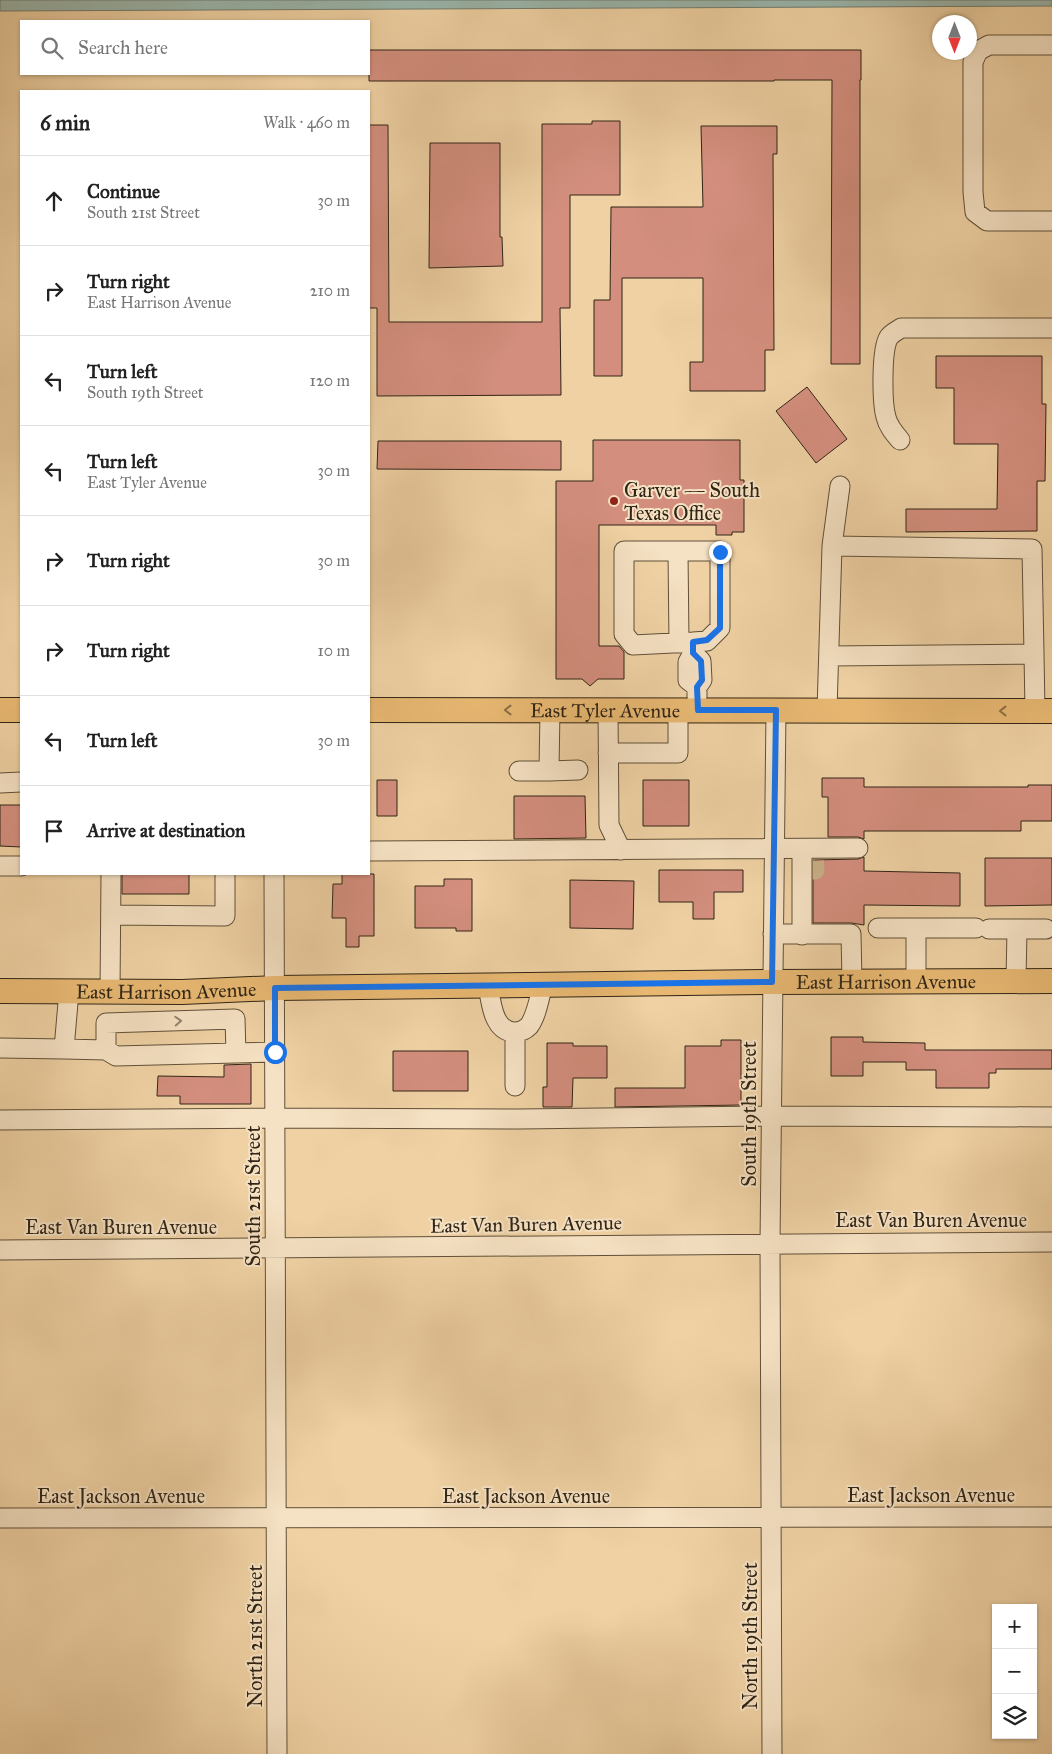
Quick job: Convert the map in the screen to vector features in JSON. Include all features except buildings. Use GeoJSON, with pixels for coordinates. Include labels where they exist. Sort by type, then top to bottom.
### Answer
{"type":"FeatureCollection","features":[{"type":"Feature","properties":{"kind":"main road"},"geometry":{"type":"LineString","coordinates":[[0,710],[20,710]]}},
{"type":"Feature","properties":{"kind":"main road","name":"East Tyler Avenue"},"geometry":{"type":"LineString","coordinates":[[370,710],[1044,711]]}},
{"type":"Feature","properties":{"kind":"main road","name":"East Harrison Avenue"},"geometry":{"type":"LineString","coordinates":[[0,991],[121,992],[224,991],[275,988],[772,982],[1052,981]]}},
{"type":"Feature","properties":{"kind":"street"},"geometry":{"type":"LineString","coordinates":[[1052,45],[989,45],[978,51],[973,62],[973,192],[975,212],[987,221],[1052,221]]}},
{"type":"Feature","properties":{"kind":"street"},"geometry":{"type":"LineString","coordinates":[[900,440],[889,426],[884,404],[884,356],[885,346],[890,336],[902,328],[1052,328]]}},
{"type":"Feature","properties":{"kind":"street"},"geometry":{"type":"LineString","coordinates":[[827,710],[832,546],[840,486]]}},
{"type":"Feature","properties":{"kind":"street"},"geometry":{"type":"LineString","coordinates":[[832,546],[1032,549],[1034,654],[1044,711]]}},
{"type":"Feature","properties":{"kind":"street"},"geometry":{"type":"LineString","coordinates":[[624,551],[720,552],[720,628],[707,640],[688,646],[633,645],[624,634],[624,551]]}},
{"type":"Feature","properties":{"kind":"street"},"geometry":{"type":"LineString","coordinates":[[608,754],[678,754],[688,710],[697,687],[688,680],[688,646],[678,551]]}},
{"type":"Feature","properties":{"kind":"street"},"geometry":{"type":"LineString","coordinates":[[829,656],[1034,654]]}},
{"type":"Feature","properties":{"kind":"street"},"geometry":{"type":"LineString","coordinates":[[549,771],[550,710]]}},
{"type":"Feature","properties":{"kind":"street"},"geometry":{"type":"LineString","coordinates":[[608,710],[609,824],[621,850]]}},
{"type":"Feature","properties":{"kind":"street","name":"South 19th Street"},"geometry":{"type":"LineString","coordinates":[[772,1519],[770,1243],[776,710]]}},
{"type":"Feature","properties":{"kind":"street"},"geometry":{"type":"LineString","coordinates":[[519,771],[578,770]]}},
{"type":"Feature","properties":{"kind":"street"},"geometry":{"type":"LineString","coordinates":[[0,783],[20,782]]}},
{"type":"Feature","properties":{"kind":"street"},"geometry":{"type":"LineString","coordinates":[[370,851],[774,849],[808,859],[858,848]]}},
{"type":"Feature","properties":{"kind":"street"},"geometry":{"type":"LineString","coordinates":[[802,935],[802,894],[808,859]]}},
{"type":"Feature","properties":{"kind":"street"},"geometry":{"type":"LineString","coordinates":[[0,866],[20,866]]}},
{"type":"Feature","properties":{"kind":"street"},"geometry":{"type":"LineString","coordinates":[[111,875],[111,915],[121,992],[133,1023]]}},
{"type":"Feature","properties":{"kind":"street"},"geometry":{"type":"LineString","coordinates":[[111,915],[225,916],[225,875]]}},
{"type":"Feature","properties":{"kind":"street","name":"South 21st Street"},"geometry":{"type":"LineString","coordinates":[[274,875],[277,1518]]}},
{"type":"Feature","properties":{"kind":"street"},"geometry":{"type":"LineString","coordinates":[[774,893],[802,894]]}},
{"type":"Feature","properties":{"kind":"street"},"geometry":{"type":"LineString","coordinates":[[878,928],[1046,929]]}},
{"type":"Feature","properties":{"kind":"street"},"geometry":{"type":"LineString","coordinates":[[916,928],[916,982]]}},
{"type":"Feature","properties":{"kind":"street"},"geometry":{"type":"LineString","coordinates":[[1016,981],[1017,929]]}},
{"type":"Feature","properties":{"kind":"street"},"geometry":{"type":"LineString","coordinates":[[773,934],[851,934],[852,982]]}},
{"type":"Feature","properties":{"kind":"street"},"geometry":{"type":"LineString","coordinates":[[488,986],[494,1015],[501,1026],[509,1032],[520,1032],[528,1027],[534,1018],[543,985]]}},
{"type":"Feature","properties":{"kind":"street"},"geometry":{"type":"LineString","coordinates":[[64,1049],[69,991]]}},
{"type":"Feature","properties":{"kind":"street"},"geometry":{"type":"LineString","coordinates":[[224,991],[224,1019]]}},
{"type":"Feature","properties":{"kind":"street"},"geometry":{"type":"LineString","coordinates":[[106,1050],[106,1023],[235,1018],[236,1053]]}},
{"type":"Feature","properties":{"kind":"street"},"geometry":{"type":"LineString","coordinates":[[515,1032],[515,1086]]}},
{"type":"Feature","properties":{"kind":"street"},"geometry":{"type":"LineString","coordinates":[[0,1048],[106,1050],[116,1056],[275,1052]]}},
{"type":"Feature","properties":{"kind":"street"},"geometry":{"type":"LineString","coordinates":[[0,1120],[529,1119],[771,1116],[1052,1117]]}},
{"type":"Feature","properties":{"kind":"street","name":"East Van Buren Avenue"},"geometry":{"type":"LineString","coordinates":[[0,1250],[1052,1242]]}},
{"type":"Feature","properties":{"kind":"street","name":"East Jackson Avenue"},"geometry":{"type":"LineString","coordinates":[[0,1518],[1052,1518]]}},
{"type":"Feature","properties":{"kind":"street","name":"North 21st Street"},"geometry":{"type":"LineString","coordinates":[[277,1518],[277,1754]]}},
{"type":"Feature","properties":{"kind":"street","name":"North 19th Street"},"geometry":{"type":"LineString","coordinates":[[772,1519],[772,1754]]}},
{"type":"Feature","properties":{"kind":"water"},"geometry":{"type":"Polygon","coordinates":[[[0,0],[1052,0],[1052,6],[0,11],[0,0]]]}},
{"type":"Feature","properties":{"kind":"tunnel"},"geometry":{"type":"LineString","coordinates":[[805,870],[815,870],[814,857]]}},
{"type":"Feature","properties":{"kind":"place","name":"Garver — South Texas Office"},"geometry":{"type":"Point","coordinates":[614,501]}},
{"type":"Feature","properties":{"kind":"route"},"geometry":{"type":"LineString","coordinates":[[275,1052],[275,988],[772,982],[776,710],[698,710],[697,687],[702,680],[701,661],[693,653],[693,642],[707,640],[720,628],[720,552]]}}]}
